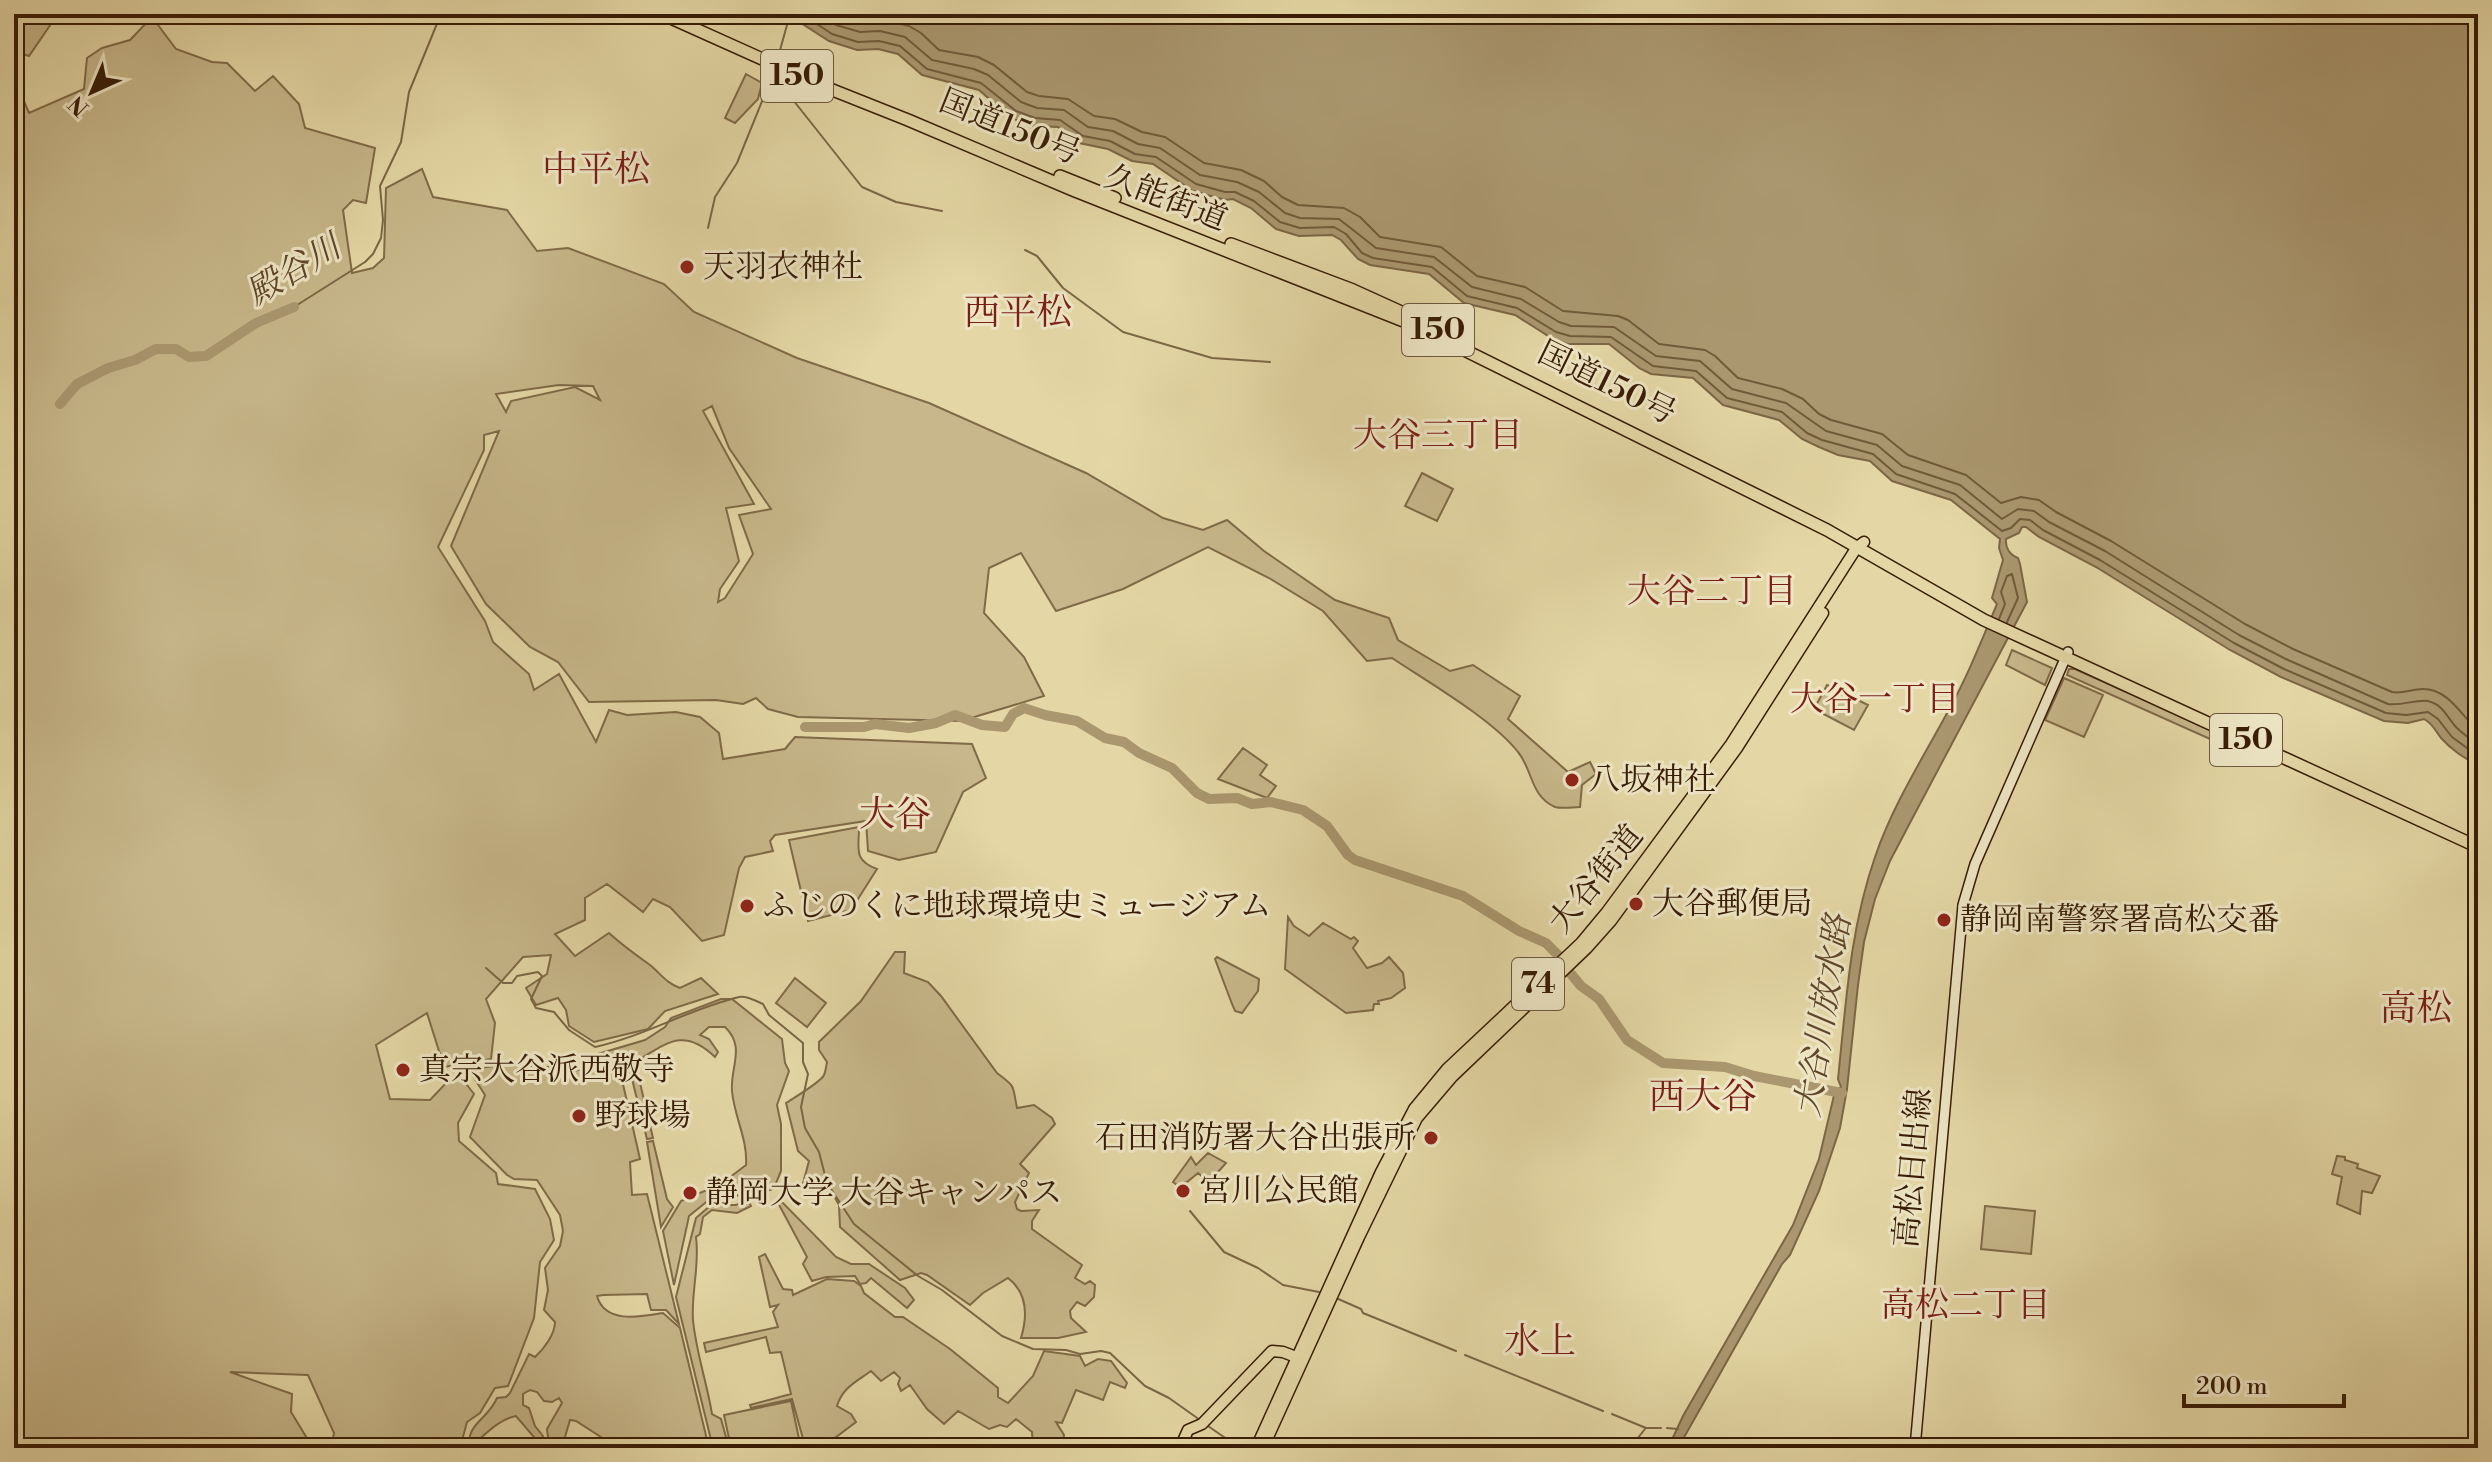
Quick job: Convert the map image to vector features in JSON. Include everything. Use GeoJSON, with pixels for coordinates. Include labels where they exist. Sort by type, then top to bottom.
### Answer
{"type":"FeatureCollection","features":[{"type":"Feature","properties":{"kind":"highway","name":"久能街道"},"geometry":{"type":"LineString","coordinates":[[662,14],[807,80],[1432,334]]}},
{"type":"Feature","properties":{"kind":"highway","name":"国道150号"},"geometry":{"type":"LineString","coordinates":[[689,25],[1064,178],[1393,307],[1704,460],[1990,620],[2478,840]]}},
{"type":"Feature","properties":{"kind":"highway","name":"国道150号"},"geometry":{"type":"LineString","coordinates":[[1432,334],[1861,547]]}},
{"type":"Feature","properties":{"kind":"highway","name":"国道150号"},"geometry":{"type":"LineString","coordinates":[[2066,655],[2478,847]]}},
{"type":"Feature","properties":{"kind":"main road","name":"大谷街道"},"geometry":{"type":"LineString","coordinates":[[1256,1448],[1386,1160],[1414,1109],[1447,1069],[1581,943],[1606,913],[1731,744],[1861,547]]}},
{"type":"Feature","properties":{"kind":"main road","name":"大谷街道"},"geometry":{"type":"LineString","coordinates":[[1263,1448],[1417,1118],[1452,1077],[1587,948],[1611,921],[1737,748],[1861,547]]}},
{"type":"Feature","properties":{"kind":"main road","name":"高松日出線"},"geometry":{"type":"LineString","coordinates":[[1915,1448],[1962,914],[1977,858],[2066,655]]}},
{"type":"Feature","properties":{"kind":"main road"},"geometry":{"type":"LineString","coordinates":[[1180,1448],[1188,1430],[1204,1422],[1272,1351],[1296,1357]]}},
{"type":"Feature","properties":{"kind":"shaded area"},"geometry":{"type":"Polygon","coordinates":[[[14,14],[49,14],[53,21],[29,56],[14,51],[14,14]]]}},
{"type":"Feature","properties":{"kind":"shaded area"},"geometry":{"type":"Polygon","coordinates":[[[152,17],[176,49],[212,62],[227,63],[255,91],[273,76],[299,104],[305,128],[375,148],[366,203],[353,200],[343,210],[352,273],[373,268],[384,258],[386,188],[422,169],[433,197],[507,210],[537,251],[568,248],[664,284],[694,312],[797,358],[929,403],[1086,473],[1163,518],[1203,530],[1227,520],[1264,551],[1335,600],[1389,618],[1398,640],[1450,671],[1473,665],[1520,696],[1508,719],[1568,772],[1590,762],[1596,774],[1582,785],[1580,807],[1558,808],[1547,802],[1536,790],[1523,759],[1507,739],[1459,702],[1392,658],[1367,661],[1323,611],[1269,578],[1208,547],[1123,589],[1056,611],[1021,553],[989,568],[984,613],[1024,657],[1044,696],[961,721],[798,717],[768,709],[756,698],[743,704],[716,700],[589,702],[558,662],[530,647],[486,604],[451,546],[499,431],[484,435],[484,450],[438,547],[485,621],[493,642],[529,674],[534,690],[559,674],[596,742],[609,710],[627,715],[676,712],[700,717],[719,733],[723,759],[785,749],[795,737],[972,744],[986,778],[963,792],[936,852],[899,860],[868,851],[866,821],[775,835],[770,841],[773,851],[745,857],[739,868],[724,935],[702,941],[670,907],[653,899],[643,912],[607,884],[585,898],[585,920],[555,934],[575,956],[609,933],[675,986],[680,988],[701,978],[718,994],[665,1011],[648,1029],[594,1042],[569,1026],[566,1010],[558,998],[536,1005],[526,988],[547,974],[551,955],[523,957],[486,999],[495,1023],[491,1059],[444,1067],[427,1013],[376,1045],[390,1099],[430,1100],[449,1080],[463,1080],[474,1094],[458,1123],[459,1141],[496,1173],[498,1184],[535,1189],[550,1219],[554,1240],[540,1262],[534,1318],[508,1386],[495,1388],[480,1413],[467,1422],[460,1448],[331,1448],[334,1433],[308,1375],[230,1372],[292,1394],[291,1412],[313,1448],[14,1448],[14,78],[29,113],[84,89],[87,58],[102,48],[130,40],[152,17]],[[559,385],[496,394],[506,412],[511,401],[575,387],[600,400],[593,386],[559,385]],[[712,406],[703,411],[754,504],[726,508],[739,561],[720,589],[718,602],[725,598],[753,554],[739,515],[771,509],[729,448],[712,406]]]}},
{"type":"Feature","properties":{"kind":"shaded area"},"geometry":{"type":"Polygon","coordinates":[[[746,74],[762,83],[758,99],[735,123],[725,118],[746,74]]]}},
{"type":"Feature","properties":{"kind":"shaded area"},"geometry":{"type":"Polygon","coordinates":[[[1422,473],[1453,489],[1437,521],[1405,506],[1422,473]]]}},
{"type":"Feature","properties":{"kind":"shaded area"},"geometry":{"type":"Polygon","coordinates":[[[2012,650],[2052,668],[2045,685],[2006,665],[2012,650]]]}},
{"type":"Feature","properties":{"kind":"shaded area"},"geometry":{"type":"Polygon","coordinates":[[[2069,669],[2220,734],[2219,743],[2067,675],[2069,669]]]}},
{"type":"Feature","properties":{"kind":"shaded area"},"geometry":{"type":"Polygon","coordinates":[[[2064,678],[2103,695],[2084,737],[2045,720],[2064,678]]]}},
{"type":"Feature","properties":{"kind":"shaded area"},"geometry":{"type":"Polygon","coordinates":[[[1827,685],[1868,705],[1854,730],[1814,709],[1827,685]]]}},
{"type":"Feature","properties":{"kind":"shaded area"},"geometry":{"type":"Polygon","coordinates":[[[1243,748],[1267,765],[1260,775],[1276,786],[1267,798],[1218,779],[1243,748]]]}},
{"type":"Feature","properties":{"kind":"shaded area"},"geometry":{"type":"Polygon","coordinates":[[[859,827],[861,858],[877,869],[851,910],[808,921],[789,840],[859,827]]]}},
{"type":"Feature","properties":{"kind":"shaded area"},"geometry":{"type":"Polygon","coordinates":[[[1288,917],[1294,926],[1309,936],[1323,923],[1351,939],[1354,937],[1358,941],[1353,948],[1367,968],[1389,957],[1403,973],[1405,988],[1391,998],[1378,1001],[1373,1010],[1346,1013],[1285,969],[1288,917]]]}},
{"type":"Feature","properties":{"kind":"shaded area"},"geometry":{"type":"Polygon","coordinates":[[[895,952],[905,952],[904,973],[928,982],[997,1073],[1010,1084],[1017,1108],[1034,1105],[1052,1118],[1055,1124],[1020,1164],[1029,1173],[1015,1202],[1021,1211],[1039,1210],[1032,1221],[1032,1229],[1082,1265],[1075,1278],[1095,1285],[1094,1297],[1085,1306],[1077,1302],[1070,1311],[1071,1318],[1086,1332],[1058,1338],[1021,1338],[1025,1306],[1020,1291],[1008,1278],[970,1305],[927,1275],[921,1273],[900,1280],[840,1227],[839,1205],[833,1194],[802,1187],[809,1161],[798,1151],[786,1103],[822,1078],[827,1062],[819,1050],[819,1042],[861,1001],[895,952]]]}},
{"type":"Feature","properties":{"kind":"shaded area"},"geometry":{"type":"Polygon","coordinates":[[[1217,957],[1259,979],[1258,991],[1242,1013],[1235,1011],[1215,959],[1217,957]]]}},
{"type":"Feature","properties":{"kind":"shaded area"},"geometry":{"type":"Polygon","coordinates":[[[795,978],[826,1003],[807,1027],[776,1003],[795,978]]]}},
{"type":"Feature","properties":{"kind":"shaded area"},"geometry":{"type":"Polygon","coordinates":[[[721,999],[732,999],[782,1039],[789,1071],[777,1105],[781,1124],[781,1171],[774,1188],[770,1190],[743,1198],[732,1193],[710,1199],[689,1216],[674,1285],[663,1231],[681,1201],[721,1184],[746,1165],[745,1146],[732,1091],[735,1042],[725,1027],[709,1027],[700,1035],[709,1039],[718,1052],[715,1057],[704,1048],[684,1040],[665,1044],[635,1062],[653,1138],[647,1139],[626,1055],[599,1062],[591,1056],[645,1040],[665,1027],[671,1018],[721,999]]]}},
{"type":"Feature","properties":{"kind":"shaded area"},"geometry":{"type":"Polygon","coordinates":[[[575,1059],[568,1073],[618,1062],[640,1159],[630,1162],[632,1195],[647,1194],[679,1324],[666,1310],[651,1310],[647,1294],[597,1296],[601,1305],[615,1315],[634,1317],[663,1313],[680,1328],[709,1448],[618,1448],[570,1420],[565,1437],[574,1448],[558,1448],[548,1437],[547,1429],[562,1403],[559,1398],[552,1402],[544,1401],[537,1392],[530,1390],[523,1394],[523,1405],[529,1408],[535,1426],[543,1436],[539,1443],[516,1416],[497,1425],[469,1448],[474,1427],[497,1398],[510,1393],[529,1354],[535,1357],[553,1331],[555,1322],[544,1310],[548,1290],[545,1268],[560,1246],[563,1231],[560,1215],[537,1180],[514,1179],[507,1175],[470,1137],[485,1095],[471,1073],[486,1067],[516,1064],[540,1069],[575,1059]]]}},
{"type":"Feature","properties":{"kind":"shaded area"},"geometry":{"type":"Polygon","coordinates":[[[653,1141],[667,1199],[673,1207],[661,1227],[647,1142],[653,1141]]]}},
{"type":"Feature","properties":{"kind":"shaded area"},"geometry":{"type":"Polygon","coordinates":[[[1208,1153],[1226,1163],[1209,1182],[1198,1173],[1187,1182],[1177,1185],[1173,1182],[1191,1157],[1196,1165],[1208,1153]]]}},
{"type":"Feature","properties":{"kind":"shaded area"},"geometry":{"type":"Polygon","coordinates":[[[2337,1156],[2345,1157],[2345,1160],[2358,1164],[2357,1168],[2380,1176],[2372,1193],[2362,1191],[2360,1214],[2337,1204],[2342,1177],[2332,1174],[2337,1156]]]}},
{"type":"Feature","properties":{"kind":"shaded area"},"geometry":{"type":"Polygon","coordinates":[[[777,1201],[783,1203],[836,1257],[851,1264],[869,1264],[905,1288],[914,1300],[907,1308],[871,1278],[860,1284],[855,1276],[812,1281],[803,1264],[807,1257],[777,1201]]]}},
{"type":"Feature","properties":{"kind":"shaded area"},"geometry":{"type":"Polygon","coordinates":[[[749,1202],[751,1206],[737,1213],[712,1210],[703,1217],[700,1234],[696,1237],[694,1332],[712,1414],[721,1419],[729,1448],[713,1448],[676,1297],[696,1218],[711,1205],[749,1202]]]}},
{"type":"Feature","properties":{"kind":"shaded area"},"geometry":{"type":"Polygon","coordinates":[[[1985,1206],[2035,1211],[2031,1254],[1981,1249],[1985,1206]]]}},
{"type":"Feature","properties":{"kind":"shaded area"},"geometry":{"type":"Polygon","coordinates":[[[765,1254],[783,1289],[792,1290],[793,1295],[827,1279],[854,1281],[864,1293],[895,1317],[903,1317],[950,1349],[998,1388],[998,1397],[1008,1403],[1033,1376],[1044,1351],[1080,1356],[1085,1366],[1098,1359],[1111,1361],[1127,1383],[1125,1388],[1110,1382],[1103,1400],[1076,1390],[1062,1423],[1056,1422],[1064,1435],[1063,1448],[1033,1448],[1032,1432],[1016,1419],[1007,1427],[1000,1425],[989,1429],[958,1411],[944,1424],[927,1409],[910,1385],[901,1391],[898,1384],[900,1378],[894,1372],[881,1381],[871,1371],[846,1390],[837,1406],[851,1414],[856,1422],[831,1441],[833,1448],[805,1446],[792,1399],[751,1408],[750,1405],[791,1394],[781,1352],[770,1353],[766,1337],[706,1352],[704,1343],[778,1327],[773,1312],[778,1305],[770,1307],[759,1257],[765,1254]]]}},
{"type":"Feature","properties":{"kind":"shaded area"},"geometry":{"type":"Polygon","coordinates":[[[791,1401],[801,1448],[731,1448],[724,1415],[791,1401]]]}},
{"type":"Feature","properties":{"kind":"water"},"geometry":{"type":"Polygon","coordinates":[[[787,14],[2478,14],[2478,764],[2453,750],[2424,719],[2408,723],[2384,721],[2281,677],[2230,650],[2026,527],[2006,539],[2009,551],[2020,564],[2027,602],[1890,861],[1875,899],[1864,942],[1840,1128],[1819,1191],[1790,1255],[1782,1264],[1678,1448],[1668,1448],[1683,1416],[1793,1225],[1819,1159],[1835,1091],[1841,1087],[1838,1079],[1850,966],[1867,884],[1890,820],[1960,688],[1997,604],[1992,598],[2003,560],[2000,539],[1951,500],[1892,481],[1870,461],[1838,455],[1819,447],[1802,439],[1779,420],[1723,405],[1693,378],[1651,374],[1609,344],[1568,344],[1553,339],[1515,315],[1464,303],[1429,274],[1370,265],[1358,259],[1341,240],[1332,235],[1299,236],[1276,229],[1251,208],[1233,199],[1225,200],[1193,191],[1153,164],[1132,161],[1108,149],[1079,143],[1058,127],[1033,126],[1011,118],[979,90],[922,75],[898,54],[878,49],[857,50],[829,41],[787,14]]]}},
{"type":"Feature","properties":{"kind":"waterway","name":"殿谷川"},"geometry":{"type":"LineString","coordinates":[[294,307],[373,254],[381,238],[383,220],[380,186],[401,142],[409,92],[441,14]]}},
{"type":"Feature","properties":{"kind":"waterway"},"geometry":{"type":"LineString","coordinates":[[777,14],[784,18],[787,25],[777,61]]}},
{"type":"Feature","properties":{"kind":"waterway"},"geometry":{"type":"LineString","coordinates":[[773,70],[772,78],[778,81],[862,187],[896,202],[942,211]]}},
{"type":"Feature","properties":{"kind":"waterway"},"geometry":{"type":"LineString","coordinates":[[708,228],[715,197],[737,163],[771,79]]}},
{"type":"Feature","properties":{"kind":"waterway"},"geometry":{"type":"LineString","coordinates":[[1025,250],[1037,256],[1063,288],[1123,332],[1212,358],[1270,362]]}},
{"type":"Feature","properties":{"kind":"waterway","name":"殿谷川"},"geometry":{"type":"LineString","coordinates":[[60,404],[77,384],[108,368],[135,360],[156,349],[176,349],[189,357],[206,356],[256,323],[294,307]]}},
{"type":"Feature","properties":{"kind":"waterway"},"geometry":{"type":"LineString","coordinates":[[805,727],[864,727],[875,724],[909,728],[936,723],[955,715],[982,725],[1005,727],[1013,714],[1024,708],[1077,721],[1105,738],[1124,742],[1139,753],[1172,768],[1197,793],[1209,799],[1237,798],[1252,804],[1271,802],[1303,810],[1327,826],[1355,860],[1463,896],[1519,931],[1546,943],[1559,956]]}},
{"type":"Feature","properties":{"kind":"waterway"},"geometry":{"type":"LineString","coordinates":[[486,968],[503,983],[512,983],[517,976],[538,972],[542,976],[531,999],[536,1008],[554,1012],[569,1030],[595,1047],[739,997],[763,1004],[769,1015],[803,1043],[803,1062],[808,1074],[801,1107],[805,1128],[819,1152],[827,1183],[854,1224],[918,1276],[942,1290],[1002,1336],[1033,1349],[1066,1350],[1080,1354],[1110,1353],[1145,1386],[1169,1398],[1200,1420]]}},
{"type":"Feature","properties":{"kind":"waterway","name":"大谷川放水路"},"geometry":{"type":"LineString","coordinates":[[1571,974],[1599,999],[1627,1040],[1663,1063],[1725,1067],[1754,1076],[1842,1093]]}},
{"type":"Feature","properties":{"kind":"waterway"},"geometry":{"type":"LineString","coordinates":[[1190,1211],[1224,1252],[1258,1268],[1283,1285],[1319,1292]]}},
{"type":"Feature","properties":{"kind":"waterway"},"geometry":{"type":"LineString","coordinates":[[1336,1298],[1361,1309],[1363,1313],[1456,1351]]}},
{"type":"Feature","properties":{"kind":"waterway"},"geometry":{"type":"LineString","coordinates":[[1465,1355],[1603,1411]]}},
{"type":"Feature","properties":{"kind":"waterway"},"geometry":{"type":"LineString","coordinates":[[1612,1414],[1646,1428],[1661,1428]]}},
{"type":"Feature","properties":{"kind":"waterway"},"geometry":{"type":"LineString","coordinates":[[1205,1424],[1237,1446]]}},
{"type":"Feature","properties":{"kind":"waterway"},"geometry":{"type":"LineString","coordinates":[[1667,1428],[1678,1429]]}},
{"type":"Feature","properties":{"kind":"waterway"},"geometry":{"type":"LineString","coordinates":[[1630,1448],[1645,1429]]}},
{"type":"Feature","properties":{"kind":"place","name":"天羽衣神社"},"geometry":{"type":"Point","coordinates":[687,267]}},
{"type":"Feature","properties":{"kind":"place","name":"八坂神社"},"geometry":{"type":"Point","coordinates":[1572,780]}},
{"type":"Feature","properties":{"kind":"place","name":"大谷郵便局"},"geometry":{"type":"Point","coordinates":[1636,904]}},
{"type":"Feature","properties":{"kind":"place","name":"ふじのくに地球環境史ミュージアム"},"geometry":{"type":"Point","coordinates":[747,906]}},
{"type":"Feature","properties":{"kind":"place","name":"静岡南警察署高松交番"},"geometry":{"type":"Point","coordinates":[1944,920]}},
{"type":"Feature","properties":{"kind":"place","name":"真宗大谷派西敬寺"},"geometry":{"type":"Point","coordinates":[403,1070]}},
{"type":"Feature","properties":{"kind":"place","name":"野球場"},"geometry":{"type":"Point","coordinates":[579,1116]}},
{"type":"Feature","properties":{"kind":"place","name":"石田消防署大谷出張所"},"geometry":{"type":"Point","coordinates":[1431,1138]}},
{"type":"Feature","properties":{"kind":"place","name":"宮川公民館"},"geometry":{"type":"Point","coordinates":[1183,1191]}},
{"type":"Feature","properties":{"kind":"place","name":"静岡大学 大谷キャンパス"},"geometry":{"type":"Point","coordinates":[690,1193]}},
{"type":"Feature","properties":{"kind":"district","name":"中平松"},"geometry":{"type":"Point","coordinates":[596,170]}},
{"type":"Feature","properties":{"kind":"district","name":"西平松"},"geometry":{"type":"Point","coordinates":[1018,313]}},
{"type":"Feature","properties":{"kind":"district","name":"大谷三丁目"},"geometry":{"type":"Point","coordinates":[1438,436]}},
{"type":"Feature","properties":{"kind":"district","name":"大谷二丁目"},"geometry":{"type":"Point","coordinates":[1712,592]}},
{"type":"Feature","properties":{"kind":"district","name":"大谷一丁目"},"geometry":{"type":"Point","coordinates":[1875,700]}},
{"type":"Feature","properties":{"kind":"district","name":"大谷"},"geometry":{"type":"Point","coordinates":[895,815]}},
{"type":"Feature","properties":{"kind":"district","name":"高松"},"geometry":{"type":"Point","coordinates":[2416,1009]}},
{"type":"Feature","properties":{"kind":"district","name":"西大谷"},"geometry":{"type":"Point","coordinates":[1703,1097]}},
{"type":"Feature","properties":{"kind":"district","name":"高松二丁目"},"geometry":{"type":"Point","coordinates":[1966,1306]}},
{"type":"Feature","properties":{"kind":"district","name":"水上"},"geometry":{"type":"Point","coordinates":[1540,1342]}}]}
